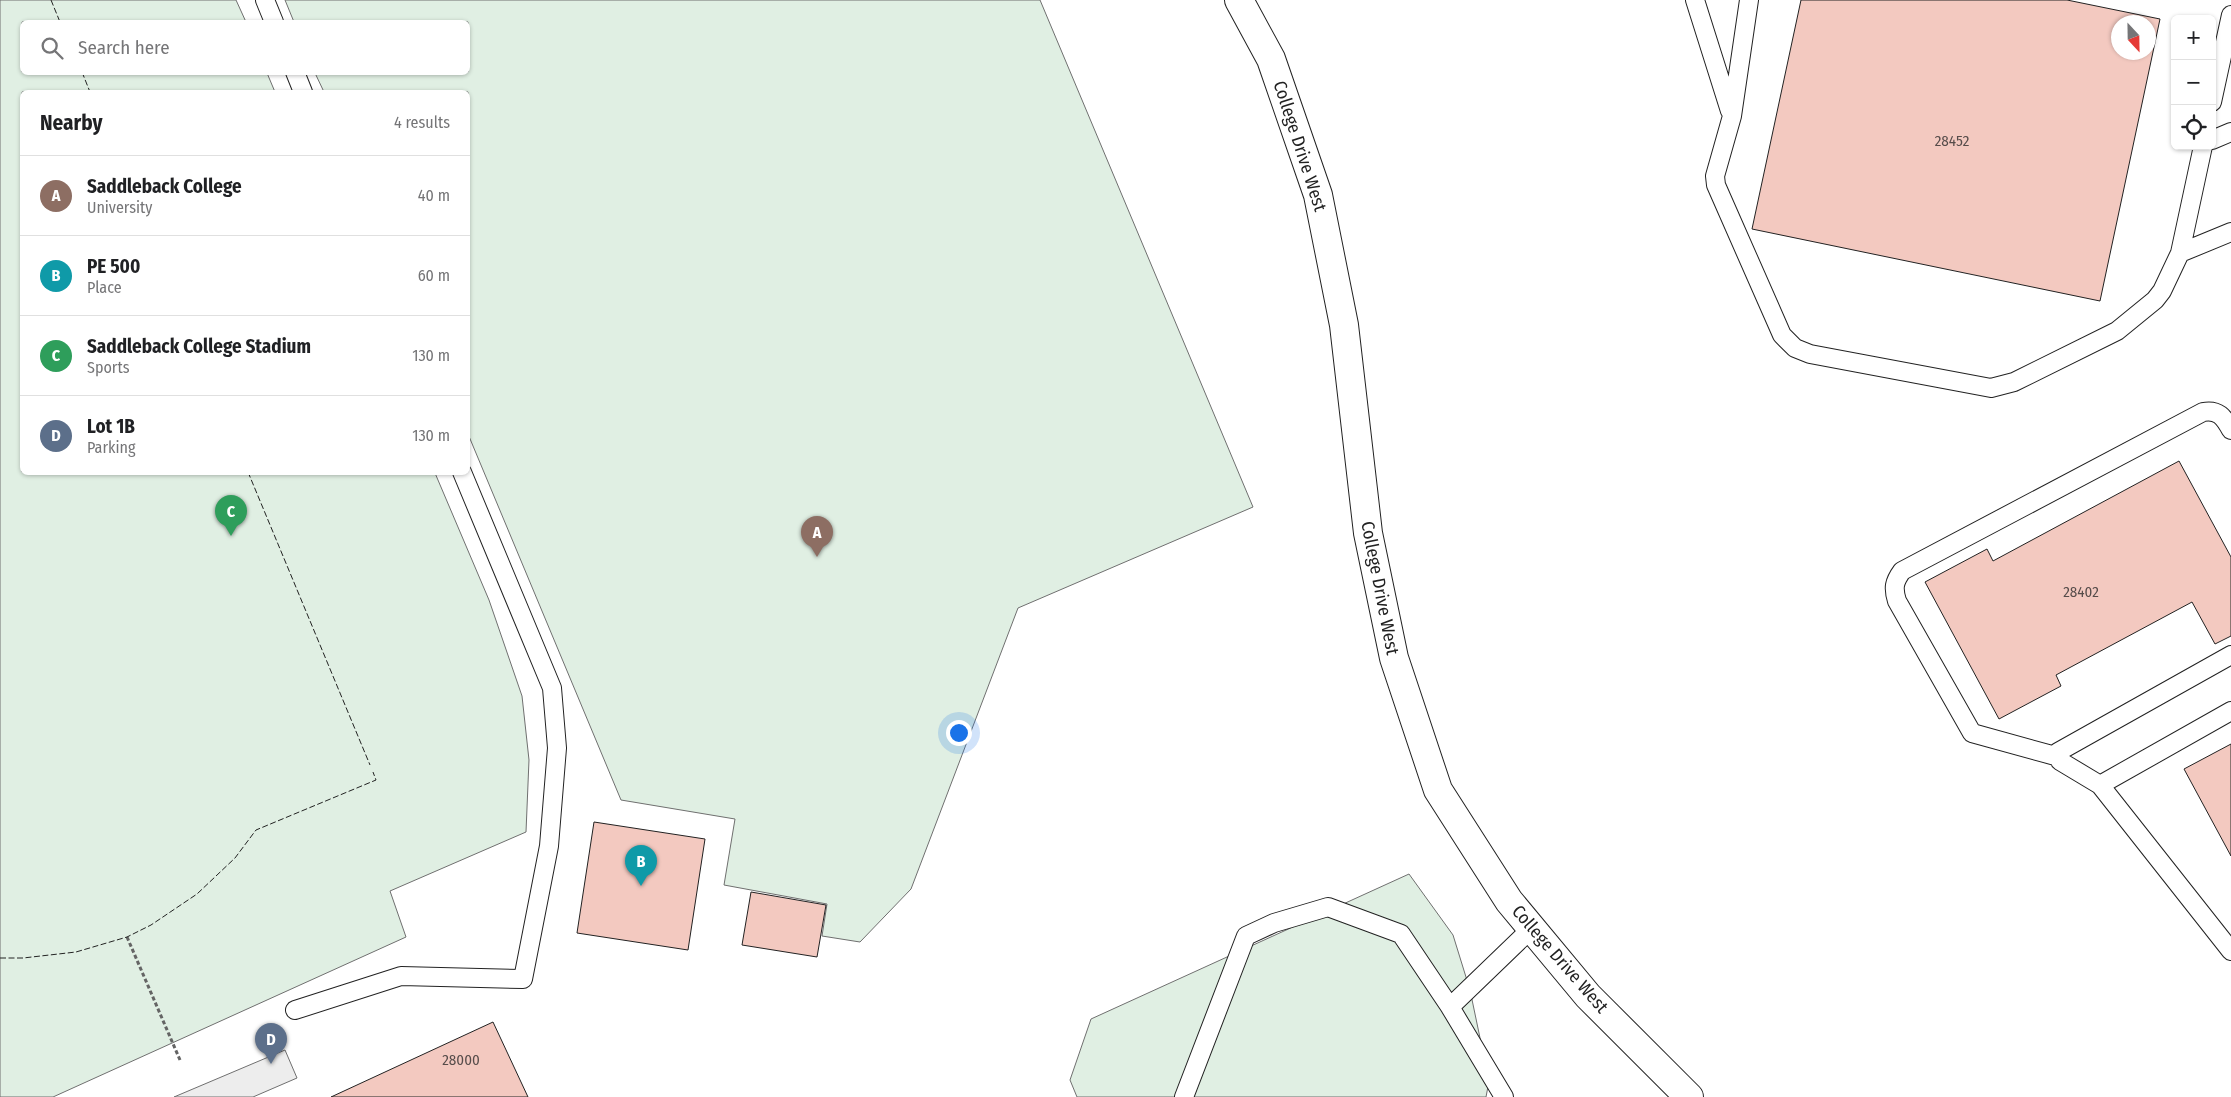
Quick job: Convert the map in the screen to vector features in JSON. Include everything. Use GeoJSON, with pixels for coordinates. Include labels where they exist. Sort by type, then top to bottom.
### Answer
{"type":"FeatureCollection","features":[{"type":"Feature","properties":{"kind":"street","name":"College Drive West"},"geometry":{"type":"LineString","coordinates":[[1239,0],[1271,59],[1318,195],[1344,325],[1368,533],[1394,658],[1438,790],[1509,901],[1588,996],[1689,1097]]}},
{"type":"Feature","properties":{"kind":"lane"},"geometry":{"type":"LineString","coordinates":[[265,0],[273,20]]}},
{"type":"Feature","properties":{"kind":"lane"},"geometry":{"type":"LineString","coordinates":[[1695,0],[1732,116]]}},
{"type":"Feature","properties":{"kind":"lane"},"geometry":{"type":"LineString","coordinates":[[1749,0],[1732,116],[1715,176],[1716,185],[1782,335],[1795,348],[1810,354],[1991,388],[2004,386],[2118,331],[2155,300],[2162,291],[2180,254],[2202,150]]}},
{"type":"Feature","properties":{"kind":"lane"},"geometry":{"type":"LineString","coordinates":[[2216,84],[2231,15]]}},
{"type":"Feature","properties":{"kind":"lane"},"geometry":{"type":"LineString","coordinates":[[296,75],[302,90]]}},
{"type":"Feature","properties":{"kind":"lane"},"geometry":{"type":"LineString","coordinates":[[2216,138],[2231,132]]}},
{"type":"Feature","properties":{"kind":"lane"},"geometry":{"type":"LineString","coordinates":[[2180,254],[2231,232]]}},
{"type":"Feature","properties":{"kind":"lane"},"geometry":{"type":"LineString","coordinates":[[2059,757],[1972,733],[1897,601],[1894,589],[1896,579],[1902,571],[2203,412],[2211,410],[2220,413],[2231,430]]}},
{"type":"Feature","properties":{"kind":"lane"},"geometry":{"type":"LineString","coordinates":[[295,1010],[401,976],[523,979],[549,846],[557,748],[552,688],[463,475]]}},
{"type":"Feature","properties":{"kind":"lane"},"geometry":{"type":"LineString","coordinates":[[2231,655],[2058,752],[2060,761],[2100,785],[2231,951]]}},
{"type":"Feature","properties":{"kind":"lane"},"geometry":{"type":"LineString","coordinates":[[2100,785],[2231,711]]}},
{"type":"Feature","properties":{"kind":"lane"},"geometry":{"type":"LineString","coordinates":[[1184,1097],[1246,936],[1274,923],[1328,906],[1401,934],[1450,1007],[1504,1097]]}},
{"type":"Feature","properties":{"kind":"lane"},"geometry":{"type":"LineString","coordinates":[[1450,1007],[1532,928]]}},
{"type":"Feature","properties":{"kind":"path"},"geometry":{"type":"LineString","coordinates":[[127,937],[180,1060]]}},
{"type":"Feature","properties":{"kind":"green space"},"geometry":{"type":"Polygon","coordinates":[[[0,0],[236,0],[245,20],[20,20],[20,75],[268,75],[274,90],[20,90],[20,475],[436,475],[489,600],[522,696],[529,760],[526,832],[390,891],[406,937],[53,1097],[0,1097],[0,0]]]}},
{"type":"Feature","properties":{"kind":"green space"},"geometry":{"type":"Polygon","coordinates":[[[285,0],[1040,0],[1253,507],[1018,608],[911,889],[860,942],[822,936],[827,904],[724,885],[735,819],[621,800],[470,439],[470,90],[323,90],[316,75],[470,75],[470,20],[293,20],[285,0]]]}},
{"type":"Feature","properties":{"kind":"green space"},"geometry":{"type":"Polygon","coordinates":[[[1409,874],[1453,935],[1470,990],[1489,1081],[1486,1097],[1077,1097],[1070,1080],[1091,1019],[1409,874]]]}},
{"type":"Feature","properties":{"kind":"shaded area"},"geometry":{"type":"Polygon","coordinates":[[[285,1050],[297,1078],[253,1097],[174,1097],[285,1050]]]}},
{"type":"Feature","properties":{"kind":"building"},"geometry":{"type":"Polygon","coordinates":[[[1801,0],[2067,0],[2140,15],[2111,15],[2111,60],[2151,60],[2100,301],[1752,229],[1801,0]]]}},
{"type":"Feature","properties":{"kind":"building"},"geometry":{"type":"Polygon","coordinates":[[[2156,18],[2160,19],[2156,38],[2156,18]]]}},
{"type":"Feature","properties":{"kind":"building"},"geometry":{"type":"Polygon","coordinates":[[[2179,461],[2231,557],[2231,636],[2215,644],[2192,602],[2056,675],[2061,686],[1999,719],[1925,582],[1987,549],[1993,561],[2179,461]]]}},
{"type":"Feature","properties":{"kind":"building"},"geometry":{"type":"Polygon","coordinates":[[[2231,744],[2231,856],[2184,769],[2231,744]]]}},
{"type":"Feature","properties":{"kind":"building"},"geometry":{"type":"Polygon","coordinates":[[[594,822],[705,839],[688,950],[577,933],[594,822]]]}},
{"type":"Feature","properties":{"kind":"building"},"geometry":{"type":"Polygon","coordinates":[[[751,892],[826,905],[817,957],[742,945],[751,892]]]}},
{"type":"Feature","properties":{"kind":"building"},"geometry":{"type":"Polygon","coordinates":[[[493,1022],[528,1097],[331,1097],[493,1022]]]}},
{"type":"Feature","properties":{"kind":"fence"},"geometry":{"type":"LineString","coordinates":[[51,0],[59,20]]}},
{"type":"Feature","properties":{"kind":"fence"},"geometry":{"type":"LineString","coordinates":[[83,75],[89,90]]}},
{"type":"Feature","properties":{"kind":"fence"},"geometry":{"type":"LineString","coordinates":[[249,475],[370,765]]}},
{"type":"Feature","properties":{"kind":"fence"},"geometry":{"type":"LineString","coordinates":[[0,958],[23,958],[76,952],[127,937],[151,925],[197,894],[235,858],[256,830],[376,780],[373,772]]}},
{"type":"Feature","properties":{"kind":"place","name":"Saddleback College Stadium"},"geometry":{"type":"Point","coordinates":[231,536]}},
{"type":"Feature","properties":{"kind":"place","name":"Saddleback College"},"geometry":{"type":"Point","coordinates":[817,557]}},
{"type":"Feature","properties":{"kind":"place","name":"PE 500"},"geometry":{"type":"Point","coordinates":[641,886]}},
{"type":"Feature","properties":{"kind":"place","name":"Lot 1B"},"geometry":{"type":"Point","coordinates":[271,1064]}}]}
